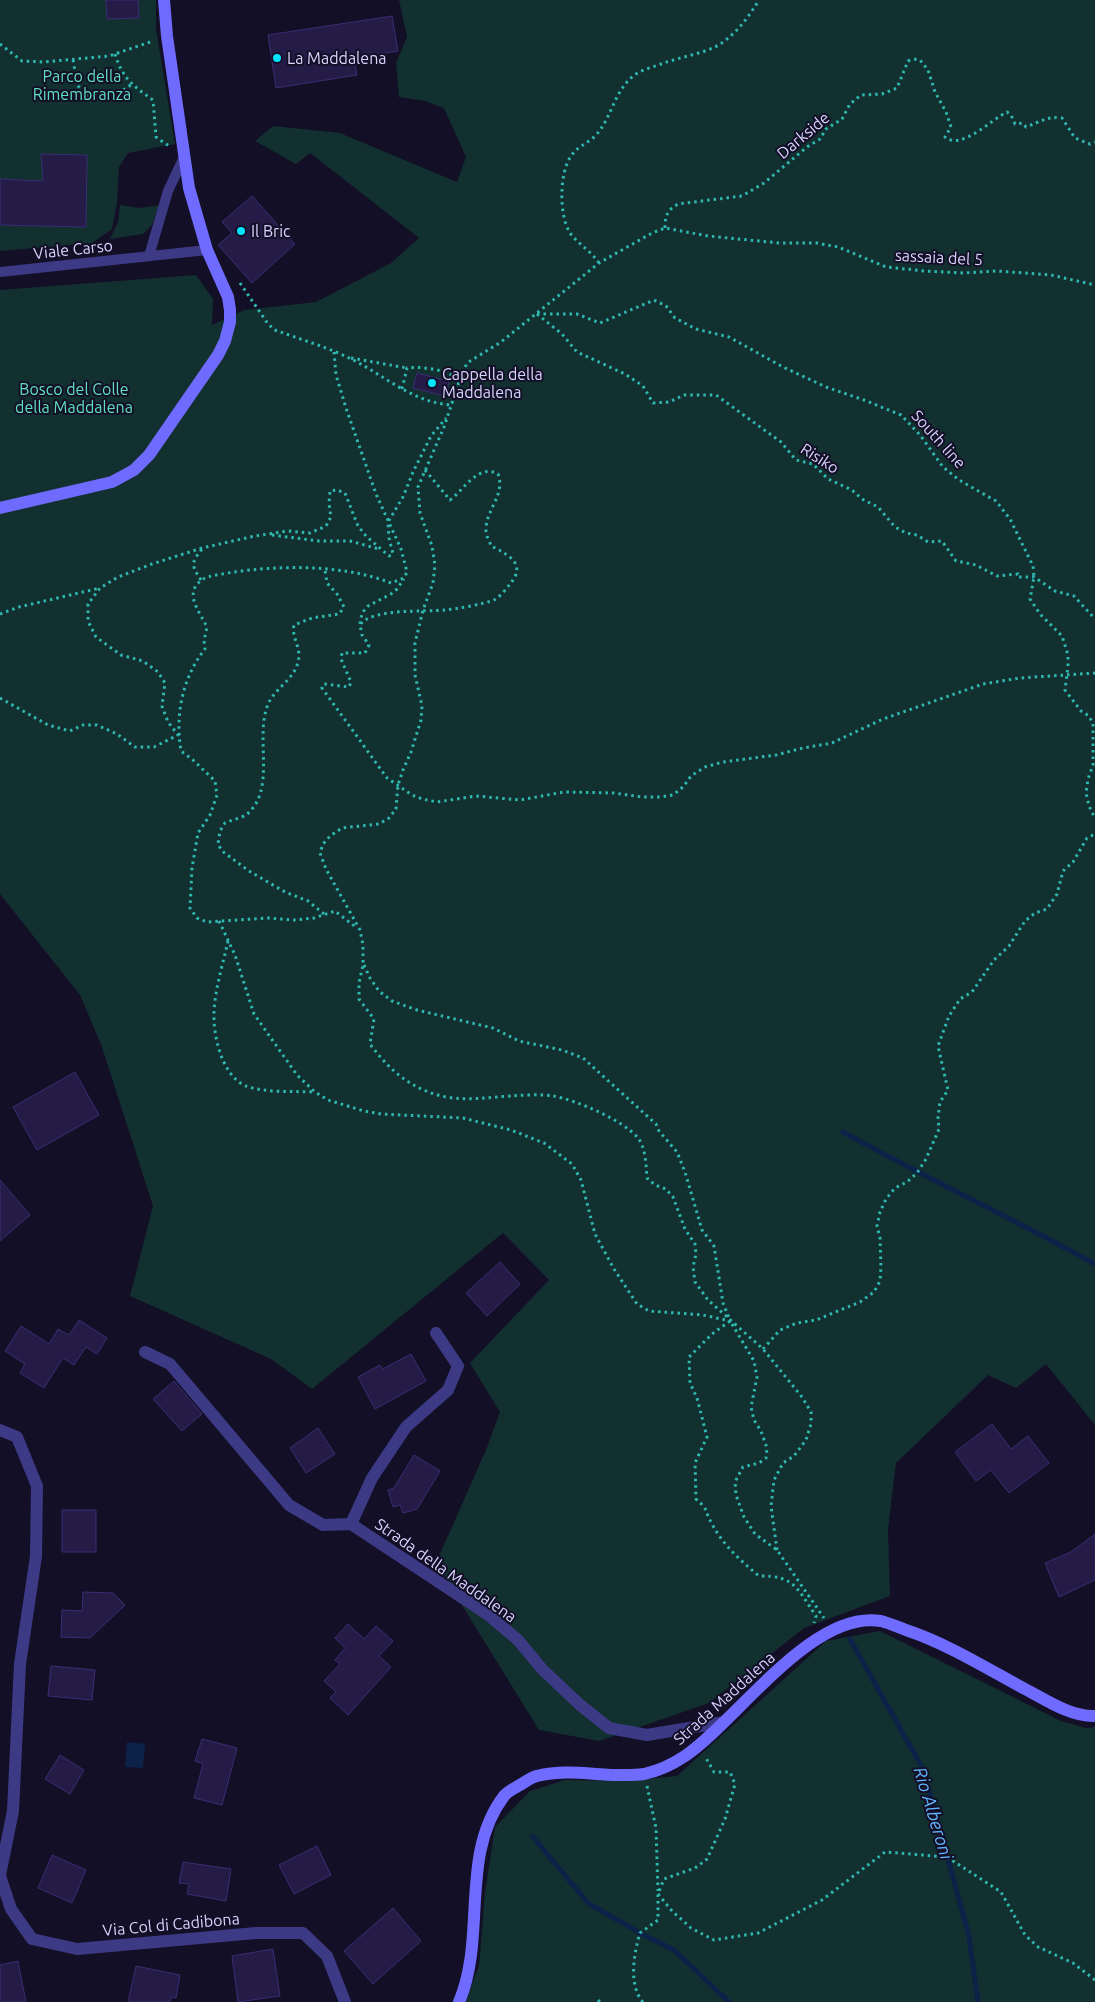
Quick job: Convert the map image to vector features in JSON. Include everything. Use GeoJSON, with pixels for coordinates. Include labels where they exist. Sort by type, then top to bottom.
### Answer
{"type":"FeatureCollection","features":[{"type":"Feature","properties":{"kind":"street"},"geometry":{"type":"LineString","coordinates":[[0,508],[112,482],[134,470],[149,455],[218,355],[225,341],[230,322],[228,296],[207,250],[189,188],[167,36],[164,0]]}},
{"type":"Feature","properties":{"kind":"street","name":"Strada della Maddalena"},"geometry":{"type":"LineString","coordinates":[[351,1524],[372,1478],[406,1427],[448,1390],[458,1366],[436,1333]]}},
{"type":"Feature","properties":{"kind":"street","name":"Strada della Maddalena"},"geometry":{"type":"LineString","coordinates":[[144,1352],[170,1364],[289,1505],[323,1524],[351,1524],[487,1614],[518,1640],[542,1669],[579,1704],[609,1728],[647,1735],[724,1722]]}},
{"type":"Feature","properties":{"kind":"street","name":"Via Col di Cadibona"},"geometry":{"type":"LineString","coordinates":[[0,1430],[17,1437],[37,1486],[36,1556],[20,1664],[14,1811],[0,1875],[11,1909],[32,1939],[77,1949],[256,1933],[303,1932],[327,1956],[345,2002]]}},
{"type":"Feature","properties":{"kind":"street","name":"Strada Maddalena"},"geometry":{"type":"LineString","coordinates":[[459,2002],[464,1991],[475,1927],[479,1852],[490,1817],[505,1794],[536,1776],[566,1773],[644,1774],[664,1767],[699,1746],[810,1643],[823,1634],[852,1622],[882,1621],[930,1638],[1048,1702],[1085,1716],[1095,1716]]}},
{"type":"Feature","properties":{"kind":"lane"},"geometry":{"type":"LineString","coordinates":[[149,256],[168,191],[184,158]]}},
{"type":"Feature","properties":{"kind":"lane","name":"Viale Carso"},"geometry":{"type":"LineString","coordinates":[[0,272],[207,250]]}},
{"type":"Feature","properties":{"kind":"path"},"geometry":{"type":"LineString","coordinates":[[599,263],[593,254],[570,234],[564,221],[562,205],[563,188],[565,171],[570,157],[579,146],[595,136],[620,91],[636,74],[716,47],[749,17],[759,0]]}},
{"type":"Feature","properties":{"kind":"path"},"geometry":{"type":"LineString","coordinates":[[0,44],[22,61],[44,62],[115,54],[167,36]]}},
{"type":"Feature","properties":{"kind":"path"},"geometry":{"type":"LineString","coordinates":[[115,54],[120,70],[132,84],[153,100],[161,102]]}},
{"type":"Feature","properties":{"kind":"path","name":"Darkside"},"geometry":{"type":"LineString","coordinates":[[665,228],[665,218],[669,209],[678,204],[742,196],[764,183],[807,147],[820,139],[826,129],[842,119],[850,104],[861,95],[882,94],[897,88],[908,61],[914,59],[920,60],[928,70],[935,92],[946,112],[950,127],[945,137],[952,141],[970,137],[1007,112],[1011,115],[1014,124],[1023,123],[1026,127],[1051,116],[1062,118],[1075,138],[1090,144],[1095,142]]}},
{"type":"Feature","properties":{"kind":"path"},"geometry":{"type":"LineString","coordinates":[[73,60],[79,87],[91,97],[106,100],[118,95],[132,84]]}},
{"type":"Feature","properties":{"kind":"path"},"geometry":{"type":"LineString","coordinates":[[153,100],[156,137]]}},
{"type":"Feature","properties":{"kind":"path"},"geometry":{"type":"LineString","coordinates":[[665,228],[643,237],[599,263],[537,314],[521,324],[502,342],[467,363],[438,442],[418,488],[417,500],[432,546],[435,565],[433,583],[423,610],[414,661],[422,706],[421,720],[412,752],[398,785],[396,809],[379,824],[342,828],[330,836],[323,844],[320,853],[326,869],[360,930],[363,945],[363,965],[359,983],[359,999],[374,1019],[370,1044],[385,1065],[405,1081],[445,1097],[472,1100],[511,1096],[552,1096],[585,1105],[611,1117],[638,1138],[643,1150],[647,1178],[655,1185],[666,1188],[673,1197],[685,1229],[695,1244],[696,1254],[693,1267],[695,1282],[708,1300],[763,1350],[802,1397],[811,1412],[811,1424],[806,1440],[794,1456],[783,1463],[774,1480],[771,1506],[777,1550]]}},
{"type":"Feature","properties":{"kind":"path","name":"sassaia del 5"},"geometry":{"type":"LineString","coordinates":[[665,228],[708,236],[780,243],[818,243],[838,247],[886,267],[963,273],[997,271],[1051,275],[1095,285]]}},
{"type":"Feature","properties":{"kind":"path"},"geometry":{"type":"LineString","coordinates":[[237,279],[268,324],[275,330],[347,357],[411,394],[452,405]]}},
{"type":"Feature","properties":{"kind":"path","name":"South line"},"geometry":{"type":"LineString","coordinates":[[537,314],[577,314],[600,323],[654,300],[666,306],[675,318],[696,329],[729,338],[783,367],[826,387],[901,415],[920,435],[943,467],[959,480],[996,501],[1010,519],[1024,544],[1033,566],[1034,577],[1030,599],[1040,614],[1062,636],[1068,655],[1065,690],[1081,710],[1089,716],[1092,724],[1093,765],[1088,778],[1086,793],[1089,806],[1095,818]]}},
{"type":"Feature","properties":{"kind":"path","name":"Risiko"},"geometry":{"type":"LineString","coordinates":[[537,314],[562,334],[576,352],[625,374],[643,386],[653,403],[670,402],[684,395],[716,394],[781,442],[796,460],[813,464],[828,479],[852,490],[862,499],[878,507],[895,527],[906,533],[917,535],[928,542],[942,541],[956,561],[976,564],[997,576],[1018,574],[1018,577],[1034,577],[1055,591],[1074,596],[1095,619]]}},
{"type":"Feature","properties":{"kind":"path"},"geometry":{"type":"LineString","coordinates":[[334,352],[336,375],[346,408],[376,494],[404,558],[407,572],[398,589],[382,600],[368,606],[362,613],[360,625],[362,635],[369,645],[365,653],[342,653],[341,660],[351,682],[349,687],[324,684],[322,688],[381,772],[412,795],[437,802],[476,796],[520,800],[564,792],[614,793],[642,797],[673,795],[691,776],[705,768],[723,762],[776,755],[832,743],[882,719],[982,684],[1020,678],[1095,673]]}},
{"type":"Feature","properties":{"kind":"path"},"geometry":{"type":"LineString","coordinates":[[347,357],[407,368],[421,367],[451,374],[460,379]]}},
{"type":"Feature","properties":{"kind":"path"},"geometry":{"type":"LineString","coordinates":[[402,389],[407,368]]}},
{"type":"Feature","properties":{"kind":"path"},"geometry":{"type":"LineString","coordinates":[[0,614],[19,607],[100,588],[126,574],[202,548],[266,534],[288,531],[310,533],[326,526],[330,517],[330,491],[336,490],[345,493],[358,526],[380,550],[389,556],[393,554],[388,538],[388,522],[403,497],[431,436],[448,415]]}},
{"type":"Feature","properties":{"kind":"path"},"geometry":{"type":"LineString","coordinates":[[360,625],[367,618],[380,615],[423,610],[445,610],[494,600],[516,578],[517,566],[513,559],[491,546],[486,532],[500,488],[498,474],[489,472],[478,475],[467,482],[450,500],[425,470]]}},
{"type":"Feature","properties":{"kind":"path"},"geometry":{"type":"LineString","coordinates":[[266,534],[319,541],[350,542],[380,550]]}},
{"type":"Feature","properties":{"kind":"path"},"geometry":{"type":"LineString","coordinates":[[201,580],[193,568],[193,560],[202,548]]}},
{"type":"Feature","properties":{"kind":"path"},"geometry":{"type":"LineString","coordinates":[[360,930],[335,911],[314,918],[294,920],[268,918],[208,922],[197,918],[190,908],[192,868],[198,834],[210,815],[217,795],[216,781],[181,752],[178,735],[178,716],[189,673],[205,649],[204,641],[207,627],[192,600],[194,588],[201,580],[207,577],[248,569],[325,570],[378,578],[391,583],[404,578]]}},
{"type":"Feature","properties":{"kind":"path"},"geometry":{"type":"LineString","coordinates":[[324,914],[308,901],[285,892],[249,871],[222,851],[218,844],[224,822],[245,816],[254,806],[262,792],[263,721],[270,701],[293,676],[298,662],[300,650],[293,631],[294,625],[312,618],[339,614],[344,607],[337,594],[327,583],[325,570]]}},
{"type":"Feature","properties":{"kind":"path"},"geometry":{"type":"LineString","coordinates":[[100,588],[88,604],[88,621],[96,637],[121,655],[143,661],[158,672],[165,683],[162,706],[168,722],[178,735]]}},
{"type":"Feature","properties":{"kind":"path"},"geometry":{"type":"LineString","coordinates":[[0,698],[48,725],[70,731],[83,726],[98,725],[117,734],[135,747],[154,746],[178,735]]}},
{"type":"Feature","properties":{"kind":"path"},"geometry":{"type":"LineString","coordinates":[[763,1350],[780,1330],[797,1323],[816,1320],[860,1302],[874,1292],[880,1281],[880,1238],[877,1226],[880,1212],[886,1199],[895,1188],[907,1182],[917,1173],[926,1159],[939,1129],[940,1102],[948,1090],[938,1046],[949,1016],[960,999],[972,992],[994,960],[1009,946],[1025,921],[1035,913],[1048,908],[1057,894],[1062,871],[1073,862],[1087,838],[1095,834]]}},
{"type":"Feature","properties":{"kind":"path"},"geometry":{"type":"LineString","coordinates":[[219,921],[235,955],[254,1014],[297,1075],[315,1092],[328,1100],[364,1111],[463,1118],[511,1130],[544,1143],[572,1164],[581,1180],[595,1234],[618,1276],[637,1304],[649,1311],[703,1315],[730,1321]]}},
{"type":"Feature","properties":{"kind":"path"},"geometry":{"type":"LineString","coordinates":[[228,940],[214,1013],[222,1060],[232,1076],[245,1086],[262,1090],[315,1092]]}},
{"type":"Feature","properties":{"kind":"path"},"geometry":{"type":"LineString","coordinates":[[363,965],[379,991],[392,1001],[417,1010],[493,1028],[519,1041],[562,1050],[583,1058],[656,1124],[659,1131],[677,1152],[685,1172],[702,1230],[714,1246],[723,1303],[730,1321],[754,1361],[757,1377],[751,1407],[754,1420],[761,1431],[767,1448],[766,1458],[759,1464],[743,1467],[734,1482],[736,1495],[744,1518],[755,1534],[777,1550],[833,1630]]}},
{"type":"Feature","properties":{"kind":"path"},"geometry":{"type":"LineString","coordinates":[[730,1321],[712,1334],[690,1357],[690,1383],[698,1398],[707,1436],[695,1463],[696,1498],[706,1508],[712,1524],[737,1557],[759,1576],[772,1576],[791,1581],[816,1616],[813,1624]]}},
{"type":"Feature","properties":{"kind":"path"},"geometry":{"type":"LineString","coordinates":[[658,1894],[664,1879],[695,1868],[707,1859],[726,1819],[734,1784],[730,1772],[714,1772],[699,1746]]}},
{"type":"Feature","properties":{"kind":"path"},"geometry":{"type":"LineString","coordinates":[[643,2002],[637,1995],[634,1978],[638,1940],[640,1933],[658,1920],[656,1828],[644,1774]]}},
{"type":"Feature","properties":{"kind":"path"},"geometry":{"type":"LineString","coordinates":[[658,1894],[672,1911],[691,1928],[714,1940],[758,1933],[822,1900],[885,1852],[947,1857],[1001,1892],[1025,1935],[1038,1947],[1072,1963],[1095,1980]]}},
{"type":"Feature","properties":{"kind":"green space","name":"Parco della Rimembranza"},"geometry":{"type":"Polygon","coordinates":[[[0,0],[156,0],[156,29],[175,144],[128,153],[119,167],[117,202],[112,229],[92,243],[0,251],[0,0]]]}},
{"type":"Feature","properties":{"kind":"green space","name":"Bosco del Colle della Maddalena"},"geometry":{"type":"Polygon","coordinates":[[[399,0],[1095,0],[1095,1425],[1046,1364],[1016,1388],[988,1375],[896,1463],[888,1529],[890,1596],[804,1628],[709,1703],[599,1741],[539,1730],[436,1563],[486,1450],[500,1412],[470,1363],[549,1280],[503,1233],[312,1389],[271,1359],[130,1296],[153,1206],[101,1044],[80,995],[0,894],[0,290],[196,275],[213,299],[212,325],[244,310],[316,302],[391,263],[419,238],[310,153],[296,164],[255,141],[273,126],[340,133],[457,182],[466,157],[444,108],[425,101],[399,97],[396,63],[407,37],[399,0]]]}},
{"type":"Feature","properties":{"kind":"green space"},"geometry":{"type":"Polygon","coordinates":[[[120,205],[140,208],[159,205],[152,225],[143,234],[110,239],[118,222],[120,205]]]}},
{"type":"Feature","properties":{"kind":"green space"},"geometry":{"type":"Polygon","coordinates":[[[880,1631],[1061,1721],[1086,1728],[1095,1727],[1095,2002],[465,2002],[479,1966],[485,1892],[495,1827],[530,1791],[565,1780],[626,1781],[677,1776],[826,1641],[880,1631]]]}},
{"type":"Feature","properties":{"kind":"water"},"geometry":{"type":"Polygon","coordinates":[[[127,1742],[145,1744],[143,1768],[125,1767],[127,1742]]]}},
{"type":"Feature","properties":{"kind":"building"},"geometry":{"type":"Polygon","coordinates":[[[106,0],[138,0],[139,18],[107,19],[106,0]]]}},
{"type":"Feature","properties":{"kind":"building"},"geometry":{"type":"Polygon","coordinates":[[[392,16],[398,51],[354,58],[357,75],[276,88],[268,35],[392,16]]]}},
{"type":"Feature","properties":{"kind":"building"},"geometry":{"type":"Polygon","coordinates":[[[41,154],[87,155],[86,227],[0,225],[0,179],[43,181],[41,154]]]}},
{"type":"Feature","properties":{"kind":"building"},"geometry":{"type":"Polygon","coordinates":[[[252,196],[295,244],[252,283],[218,245],[232,233],[222,222],[252,196]]]}},
{"type":"Feature","properties":{"kind":"building","name":"Cappella della Maddalena"},"geometry":{"type":"Polygon","coordinates":[[[417,373],[449,381],[446,396],[413,388],[417,373]]]}},
{"type":"Feature","properties":{"kind":"building"},"geometry":{"type":"Polygon","coordinates":[[[75,1072],[99,1115],[37,1150],[13,1107],[75,1072]]]}},
{"type":"Feature","properties":{"kind":"building"},"geometry":{"type":"Polygon","coordinates":[[[0,1180],[30,1215],[0,1241],[0,1180]]]}},
{"type":"Feature","properties":{"kind":"building"},"geometry":{"type":"Polygon","coordinates":[[[500,1262],[520,1284],[487,1316],[466,1293],[500,1262]]]}},
{"type":"Feature","properties":{"kind":"building"},"geometry":{"type":"Polygon","coordinates":[[[79,1320],[107,1338],[97,1354],[86,1347],[74,1365],[63,1358],[44,1388],[20,1373],[25,1364],[5,1351],[21,1326],[49,1344],[58,1329],[69,1335],[79,1320]]]}},
{"type":"Feature","properties":{"kind":"building"},"geometry":{"type":"Polygon","coordinates":[[[411,1354],[426,1381],[375,1409],[358,1377],[380,1365],[383,1369],[411,1354]]]}},
{"type":"Feature","properties":{"kind":"building"},"geometry":{"type":"Polygon","coordinates":[[[174,1381],[202,1414],[182,1431],[153,1399],[174,1381]]]}},
{"type":"Feature","properties":{"kind":"building"},"geometry":{"type":"Polygon","coordinates":[[[992,1424],[1011,1449],[1028,1436],[1049,1463],[1009,1493],[991,1470],[976,1481],[955,1452],[992,1424]]]}},
{"type":"Feature","properties":{"kind":"building"},"geometry":{"type":"Polygon","coordinates":[[[318,1428],[335,1454],[306,1473],[290,1448],[318,1428]]]}},
{"type":"Feature","properties":{"kind":"building"},"geometry":{"type":"Polygon","coordinates":[[[414,1455],[440,1471],[417,1509],[403,1513],[400,1505],[393,1507],[388,1490],[394,1488],[414,1455]]]}},
{"type":"Feature","properties":{"kind":"building"},"geometry":{"type":"Polygon","coordinates":[[[62,1510],[96,1510],[96,1552],[62,1552],[62,1510]]]}},
{"type":"Feature","properties":{"kind":"building"},"geometry":{"type":"Polygon","coordinates":[[[1095,1534],[1095,1580],[1059,1597],[1045,1563],[1071,1552],[1095,1534]]]}},
{"type":"Feature","properties":{"kind":"building"},"geometry":{"type":"Polygon","coordinates":[[[83,1592],[113,1593],[125,1605],[90,1638],[61,1637],[62,1610],[82,1611],[83,1592]]]}},
{"type":"Feature","properties":{"kind":"building"},"geometry":{"type":"Polygon","coordinates":[[[348,1624],[364,1639],[376,1626],[393,1641],[379,1656],[391,1667],[348,1715],[330,1698],[336,1692],[324,1681],[340,1664],[335,1660],[345,1648],[335,1638],[348,1624]]]}},
{"type":"Feature","properties":{"kind":"building"},"geometry":{"type":"Polygon","coordinates":[[[51,1666],[95,1670],[92,1700],[48,1696],[51,1666]]]}},
{"type":"Feature","properties":{"kind":"building"},"geometry":{"type":"Polygon","coordinates":[[[202,1739],[237,1748],[222,1805],[194,1798],[203,1764],[195,1761],[202,1739]]]}},
{"type":"Feature","properties":{"kind":"building"},"geometry":{"type":"Polygon","coordinates":[[[60,1755],[84,1770],[70,1794],[45,1779],[60,1755]]]}},
{"type":"Feature","properties":{"kind":"building"},"geometry":{"type":"Polygon","coordinates":[[[317,1846],[331,1875],[294,1894],[279,1865],[317,1846]]]}},
{"type":"Feature","properties":{"kind":"building"},"geometry":{"type":"Polygon","coordinates":[[[52,1855],[86,1870],[72,1903],[38,1888],[52,1855]]]}},
{"type":"Feature","properties":{"kind":"building"},"geometry":{"type":"Polygon","coordinates":[[[183,1862],[231,1869],[226,1901],[187,1894],[189,1884],[179,1883],[183,1862]]]}},
{"type":"Feature","properties":{"kind":"building"},"geometry":{"type":"Polygon","coordinates":[[[393,1908],[421,1941],[373,1984],[344,1951],[393,1908]]]}},
{"type":"Feature","properties":{"kind":"building"},"geometry":{"type":"Polygon","coordinates":[[[273,1949],[280,1996],[238,2002],[232,1956],[273,1949]]]}},
{"type":"Feature","properties":{"kind":"building"},"geometry":{"type":"Polygon","coordinates":[[[18,1961],[26,2002],[0,2002],[0,1965],[18,1961]]]}},
{"type":"Feature","properties":{"kind":"building"},"geometry":{"type":"Polygon","coordinates":[[[136,1966],[180,1975],[176,1998],[171,1997],[170,2002],[128,2002],[136,1966]]]}},
{"type":"Feature","properties":{"kind":"waterway"},"geometry":{"type":"LineString","coordinates":[[843,1132],[1095,1264]]}},
{"type":"Feature","properties":{"kind":"waterway","name":"Rio Alberoni"},"geometry":{"type":"LineString","coordinates":[[850,1639],[923,1769],[969,1936],[978,2002]]}},
{"type":"Feature","properties":{"kind":"waterway"},"geometry":{"type":"LineString","coordinates":[[533,1837],[588,1903],[674,1950],[729,2002]]}},
{"type":"Feature","properties":{"kind":"place","name":"La Maddalena"},"geometry":{"type":"Point","coordinates":[277,58]}},
{"type":"Feature","properties":{"kind":"place","name":"Il Bric"},"geometry":{"type":"Point","coordinates":[241,231]}},
{"type":"Feature","properties":{"kind":"place","name":"Cappella della Maddalena"},"geometry":{"type":"Point","coordinates":[432,383]}}]}
